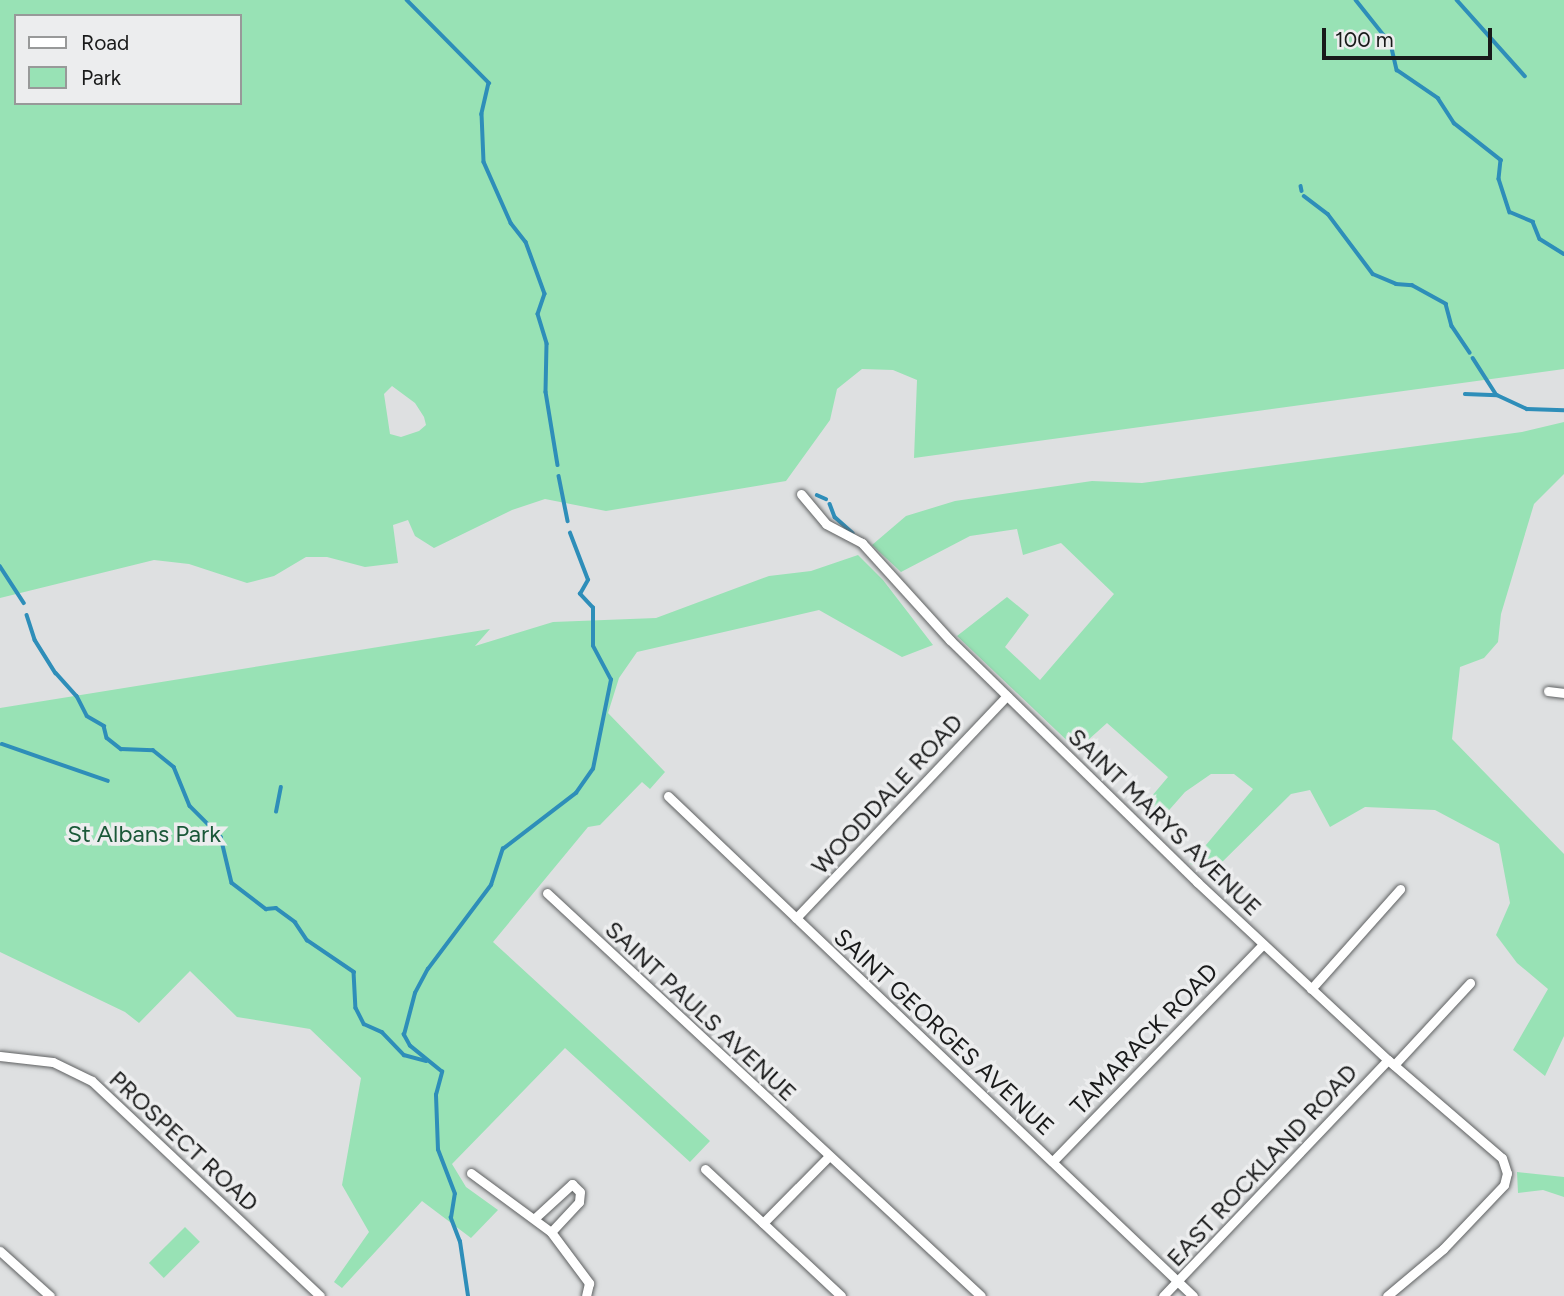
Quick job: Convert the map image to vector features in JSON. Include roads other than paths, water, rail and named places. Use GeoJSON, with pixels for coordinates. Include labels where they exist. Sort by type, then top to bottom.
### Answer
{"type":"FeatureCollection","features":[{"type":"Feature","properties":{"kind":"street","name":"SAINT MARYS AVENUE"},"geometry":{"type":"LineString","coordinates":[[801,494],[826,524],[862,543],[1007,696],[1263,944],[1391,1063],[1498,1153],[1507,1173],[1504,1185],[1443,1249],[1387,1296]]}},
{"type":"Feature","properties":{"kind":"street"},"geometry":{"type":"LineString","coordinates":[[1548,691],[1564,693]]}},
{"type":"Feature","properties":{"kind":"street","name":"WOODDALE ROAD"},"geometry":{"type":"LineString","coordinates":[[796,918],[1007,696]]}},
{"type":"Feature","properties":{"kind":"street","name":"SAINT GEORGES AVENUE"},"geometry":{"type":"LineString","coordinates":[[668,796],[1193,1296]]}},
{"type":"Feature","properties":{"kind":"street"},"geometry":{"type":"LineString","coordinates":[[1311,989],[1400,889]]}},
{"type":"Feature","properties":{"kind":"street","name":"SAINT PAULS AVENUE"},"geometry":{"type":"LineString","coordinates":[[547,893],[981,1296]]}},
{"type":"Feature","properties":{"kind":"street","name":"TAMARACK ROAD"},"geometry":{"type":"LineString","coordinates":[[1053,1161],[1263,944]]}},
{"type":"Feature","properties":{"kind":"street","name":"EAST ROCKLAND ROAD"},"geometry":{"type":"LineString","coordinates":[[1164,1294],[1470,983]]}},
{"type":"Feature","properties":{"kind":"street","name":"PROSPECT ROAD"},"geometry":{"type":"LineString","coordinates":[[0,1056],[53,1062],[92,1081],[320,1296]]}},
{"type":"Feature","properties":{"kind":"street"},"geometry":{"type":"LineString","coordinates":[[763,1223],[829,1156]]}},
{"type":"Feature","properties":{"kind":"street"},"geometry":{"type":"LineString","coordinates":[[705,1169],[841,1296]]}},
{"type":"Feature","properties":{"kind":"street"},"geometry":{"type":"LineString","coordinates":[[471,1173],[536,1217],[551,1232],[590,1283],[588,1295]]}},
{"type":"Feature","properties":{"kind":"street"},"geometry":{"type":"LineString","coordinates":[[536,1217],[572,1184],[580,1192],[579,1202],[551,1232]]}},
{"type":"Feature","properties":{"kind":"street"},"geometry":{"type":"LineString","coordinates":[[0,1251],[50,1296]]}},
{"type":"Feature","properties":{"kind":"waterway"},"geometry":{"type":"LineString","coordinates":[[407,0],[489,83],[482,114],[484,162],[511,223],[526,242],[545,294],[538,314],[547,344],[546,392],[558,465]]}},
{"type":"Feature","properties":{"kind":"waterway"},"geometry":{"type":"LineString","coordinates":[[1356,0],[1391,44],[1397,70],[1438,98],[1454,123],[1501,160],[1499,179],[1510,212],[1533,222],[1540,239],[1564,254]]}},
{"type":"Feature","properties":{"kind":"waterway"},"geometry":{"type":"LineString","coordinates":[[1457,0],[1525,76]]}},
{"type":"Feature","properties":{"kind":"waterway"},"geometry":{"type":"LineString","coordinates":[[1301,186],[1302,191]]}},
{"type":"Feature","properties":{"kind":"waterway"},"geometry":{"type":"LineString","coordinates":[[1304,196],[1328,214],[1373,274],[1396,284],[1412,285],[1446,304],[1452,326],[1470,353]]}},
{"type":"Feature","properties":{"kind":"waterway"},"geometry":{"type":"LineString","coordinates":[[1473,358],[1496,394]]}},
{"type":"Feature","properties":{"kind":"waterway"},"geometry":{"type":"LineString","coordinates":[[1465,394],[1497,395],[1527,409],[1564,410]]}},
{"type":"Feature","properties":{"kind":"waterway"},"geometry":{"type":"LineString","coordinates":[[559,476],[568,521]]}},
{"type":"Feature","properties":{"kind":"waterway"},"geometry":{"type":"LineString","coordinates":[[817,495],[826,499]]}},
{"type":"Feature","properties":{"kind":"waterway"},"geometry":{"type":"LineString","coordinates":[[830,504],[835,517],[853,533]]}},
{"type":"Feature","properties":{"kind":"waterway"},"geometry":{"type":"LineString","coordinates":[[468,1296],[460,1242],[451,1218],[455,1194],[438,1150],[436,1095],[442,1072],[410,1046],[404,1035],[415,993],[428,969],[491,885],[503,849],[576,793],[593,769],[611,680],[593,646],[593,608],[580,594],[588,580],[570,533]]}},
{"type":"Feature","properties":{"kind":"waterway"},"geometry":{"type":"LineString","coordinates":[[0,566],[24,603]]}},
{"type":"Feature","properties":{"kind":"waterway"},"geometry":{"type":"LineString","coordinates":[[27,615],[35,640],[56,673],[77,696],[87,716],[104,726],[107,738],[121,749],[153,750],[174,767],[190,806],[221,837],[232,883],[266,909],[276,908],[295,922],[307,940],[354,972],[356,1008],[364,1024],[382,1032],[404,1055],[426,1061]]}},
{"type":"Feature","properties":{"kind":"waterway"},"geometry":{"type":"LineString","coordinates":[[2,744],[108,781]]}},
{"type":"Feature","properties":{"kind":"waterway"},"geometry":{"type":"LineString","coordinates":[[276,812],[281,787]]}},
{"type":"Feature","properties":{"kind":"park label","name":"St Albans Park"},"geometry":{"type":"Point","coordinates":[144,834]}}]}
